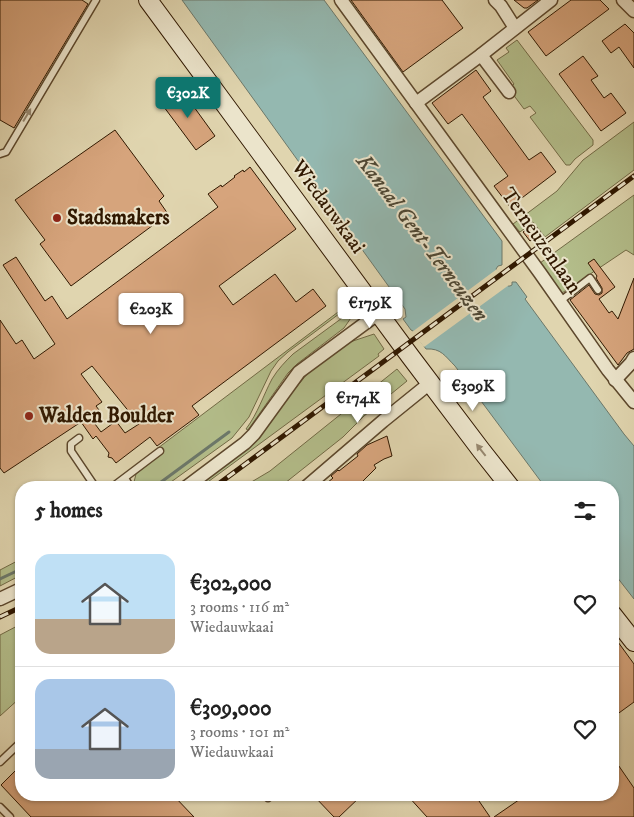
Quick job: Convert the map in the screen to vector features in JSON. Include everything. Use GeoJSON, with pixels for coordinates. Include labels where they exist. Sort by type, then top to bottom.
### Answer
{"type":"FeatureCollection","features":[{"type":"Feature","properties":{"kind":"main road","name":"Wiedauwkaai"},"geometry":{"type":"LineString","coordinates":[[148,0],[503,481]]}},
{"type":"Feature","properties":{"kind":"street","name":"Terneuzenlaan"},"geometry":{"type":"LineString","coordinates":[[340,0],[615,380],[634,402]]}},
{"type":"Feature","properties":{"kind":"street"},"geometry":{"type":"LineString","coordinates":[[495,0],[515,28]]}},
{"type":"Feature","properties":{"kind":"street"},"geometry":{"type":"LineString","coordinates":[[416,103],[551,0]]}},
{"type":"Feature","properties":{"kind":"street"},"geometry":{"type":"LineString","coordinates":[[623,0],[634,11]]}},
{"type":"Feature","properties":{"kind":"street"},"geometry":{"type":"LineString","coordinates":[[481,55],[509,92]]}},
{"type":"Feature","properties":{"kind":"street"},"geometry":{"type":"LineString","coordinates":[[194,481],[245,443],[254,434],[298,372],[379,313]]}},
{"type":"Feature","properties":{"kind":"street"},"geometry":{"type":"LineString","coordinates":[[615,380],[632,363],[634,358]]}},
{"type":"Feature","properties":{"kind":"street"},"geometry":{"type":"LineString","coordinates":[[313,481],[430,383]]}},
{"type":"Feature","properties":{"kind":"street"},"geometry":{"type":"LineString","coordinates":[[0,599],[15,592]]}},
{"type":"Feature","properties":{"kind":"lane"},"geometry":{"type":"LineString","coordinates":[[0,154],[6,152],[96,0]]}},
{"type":"Feature","properties":{"kind":"lane"},"geometry":{"type":"LineString","coordinates":[[559,302],[590,278],[598,290]]}},
{"type":"Feature","properties":{"kind":"lane"},"geometry":{"type":"LineString","coordinates":[[79,438],[71,444],[71,451],[91,481]]}},
{"type":"Feature","properties":{"kind":"lane"},"geometry":{"type":"LineString","coordinates":[[121,481],[160,451]]}},
{"type":"Feature","properties":{"kind":"lane"},"geometry":{"type":"LineString","coordinates":[[0,762],[15,748]]}},
{"type":"Feature","properties":{"kind":"lane"},"geometry":{"type":"LineString","coordinates":[[0,807],[10,817]]}},
{"type":"Feature","properties":{"kind":"green space"},"geometry":{"type":"Polygon","coordinates":[[[517,40],[593,140],[593,145],[570,165],[566,165],[530,117],[536,113],[530,106],[524,109],[509,89],[514,84],[497,60],[509,52],[506,48],[517,40]]]}},
{"type":"Feature","properties":{"kind":"green space"},"geometry":{"type":"Polygon","coordinates":[[[634,122],[634,170],[545,237],[533,222],[520,232],[513,224],[557,191],[583,160],[634,122]]]}},
{"type":"Feature","properties":{"kind":"green space"},"geometry":{"type":"Polygon","coordinates":[[[634,195],[634,255],[626,250],[562,293],[540,263],[634,195]]]}},
{"type":"Feature","properties":{"kind":"green space"},"geometry":{"type":"Polygon","coordinates":[[[350,303],[351,305],[278,361],[271,371],[249,417],[232,438],[172,481],[134,481],[136,474],[162,453],[158,448],[350,303]]]}},
{"type":"Feature","properties":{"kind":"green space"},"geometry":{"type":"Polygon","coordinates":[[[353,310],[355,312],[344,328],[288,373],[248,430],[246,429],[272,379],[282,366],[293,354],[353,310]]]}},
{"type":"Feature","properties":{"kind":"green space"},"geometry":{"type":"Polygon","coordinates":[[[374,334],[384,349],[378,354],[379,356],[209,481],[203,481],[256,442],[308,373],[350,342],[374,334]]]}},
{"type":"Feature","properties":{"kind":"green space"},"geometry":{"type":"Polygon","coordinates":[[[397,369],[407,381],[364,416],[343,437],[288,481],[253,481],[270,471],[397,369]]]}},
{"type":"Feature","properties":{"kind":"green space"},"geometry":{"type":"Polygon","coordinates":[[[15,562],[15,578],[0,586],[0,570],[15,562]]]}},
{"type":"Feature","properties":{"kind":"green space"},"geometry":{"type":"Polygon","coordinates":[[[15,627],[15,702],[0,716],[0,635],[15,627]]]}},
{"type":"Feature","properties":{"kind":"water","name":"Kanaal Gent-Terneuzen"},"geometry":{"type":"Polygon","coordinates":[[[182,0],[324,0],[502,241],[502,265],[496,269],[508,286],[512,285],[512,282],[516,282],[527,297],[525,299],[634,446],[634,599],[619,580],[619,481],[541,481],[455,366],[439,351],[426,349],[411,330],[403,319],[406,317],[405,309],[182,0]]]}},
{"type":"Feature","properties":{"kind":"pier"},"geometry":{"type":"Polygon","coordinates":[[[497,269],[509,285],[424,347],[412,332],[497,269]]]}},
{"type":"Feature","properties":{"kind":"building"},"geometry":{"type":"Polygon","coordinates":[[[0,0],[82,0],[88,4],[14,128],[0,120],[0,0]]]}},
{"type":"Feature","properties":{"kind":"building"},"geometry":{"type":"Polygon","coordinates":[[[351,0],[442,0],[463,28],[403,72],[351,0]]]}},
{"type":"Feature","properties":{"kind":"building"},"geometry":{"type":"Polygon","coordinates":[[[514,0],[538,0],[524,8],[514,0]]]}},
{"type":"Feature","properties":{"kind":"building"},"geometry":{"type":"Polygon","coordinates":[[[571,0],[600,0],[609,9],[546,56],[528,32],[571,0]]]}},
{"type":"Feature","properties":{"kind":"building"},"geometry":{"type":"Polygon","coordinates":[[[625,24],[634,33],[634,68],[619,47],[611,53],[602,41],[625,24]]]}},
{"type":"Feature","properties":{"kind":"building"},"geometry":{"type":"Polygon","coordinates":[[[583,56],[598,76],[591,80],[604,98],[611,93],[626,113],[601,131],[559,74],[583,56]]]}},
{"type":"Feature","properties":{"kind":"building"},"geometry":{"type":"Polygon","coordinates":[[[476,70],[491,91],[483,97],[529,160],[541,152],[556,172],[510,207],[494,186],[508,176],[462,114],[448,124],[432,103],[476,70]]]}},
{"type":"Feature","properties":{"kind":"building"},"geometry":{"type":"Polygon","coordinates":[[[181,89],[215,136],[196,150],[161,103],[181,89]]]}},
{"type":"Feature","properties":{"kind":"building"},"geometry":{"type":"Polygon","coordinates":[[[115,130],[164,196],[159,201],[168,214],[71,286],[40,244],[45,240],[15,200],[115,130]]]}},
{"type":"Feature","properties":{"kind":"building"},"geometry":{"type":"Polygon","coordinates":[[[250,167],[296,229],[219,286],[233,305],[275,274],[296,302],[313,289],[326,306],[192,406],[199,415],[157,446],[150,437],[116,463],[112,458],[108,457],[109,453],[96,436],[93,439],[81,422],[4,473],[0,468],[0,320],[16,344],[22,340],[34,359],[55,344],[3,265],[16,257],[45,301],[52,296],[67,319],[218,207],[208,194],[221,185],[222,187],[243,170],[244,172],[250,167]],[[92,366],[81,374],[102,402],[96,406],[99,410],[89,416],[101,432],[116,421],[125,433],[139,424],[92,366]]]}},
{"type":"Feature","properties":{"kind":"building"},"geometry":{"type":"Polygon","coordinates":[[[534,224],[541,233],[530,241],[523,232],[534,224]]]}},
{"type":"Feature","properties":{"kind":"building"},"geometry":{"type":"Polygon","coordinates":[[[594,259],[615,287],[599,299],[609,313],[612,311],[618,319],[634,278],[634,349],[627,353],[618,365],[570,300],[589,285],[595,294],[599,295],[602,293],[602,288],[596,278],[597,276],[588,263],[594,259]]]}},
{"type":"Feature","properties":{"kind":"building"},"geometry":{"type":"Polygon","coordinates":[[[387,436],[392,456],[374,465],[376,468],[363,481],[329,481],[333,478],[331,476],[358,456],[357,454],[367,445],[387,436]]]}},
{"type":"Feature","properties":{"kind":"building"},"geometry":{"type":"Polygon","coordinates":[[[619,643],[634,664],[634,702],[619,713],[619,643]]]}},
{"type":"Feature","properties":{"kind":"building"},"geometry":{"type":"Polygon","coordinates":[[[619,766],[634,788],[634,817],[494,817],[517,801],[619,801],[619,766]]]}},
{"type":"Feature","properties":{"kind":"building"},"geometry":{"type":"Polygon","coordinates":[[[15,771],[15,800],[1,785],[15,771]]]}},
{"type":"Feature","properties":{"kind":"building"},"geometry":{"type":"Polygon","coordinates":[[[16,801],[179,801],[194,817],[31,817],[16,801]]]}},
{"type":"Feature","properties":{"kind":"building"},"geometry":{"type":"Polygon","coordinates":[[[319,801],[356,801],[339,817],[334,817],[319,801]]]}},
{"type":"Feature","properties":{"kind":"building"},"geometry":{"type":"Polygon","coordinates":[[[412,801],[479,801],[490,817],[427,817],[412,801]]]}},
{"type":"Feature","properties":{"kind":"waterway"},"geometry":{"type":"LineString","coordinates":[[162,481],[229,432]]}},
{"type":"Feature","properties":{"kind":"waterway"},"geometry":{"type":"LineString","coordinates":[[0,579],[15,572]]}},
{"type":"Feature","properties":{"kind":"railway"},"geometry":{"type":"LineString","coordinates":[[222,481],[634,176]]}},
{"type":"Feature","properties":{"kind":"railway"},"geometry":{"type":"LineString","coordinates":[[0,617],[15,610]]}},
{"type":"Feature","properties":{"kind":"place","name":"Stadsmakers"},"geometry":{"type":"Point","coordinates":[57,218]}},
{"type":"Feature","properties":{"kind":"place","name":"Walden Boulder"},"geometry":{"type":"Point","coordinates":[29,416]}}]}
